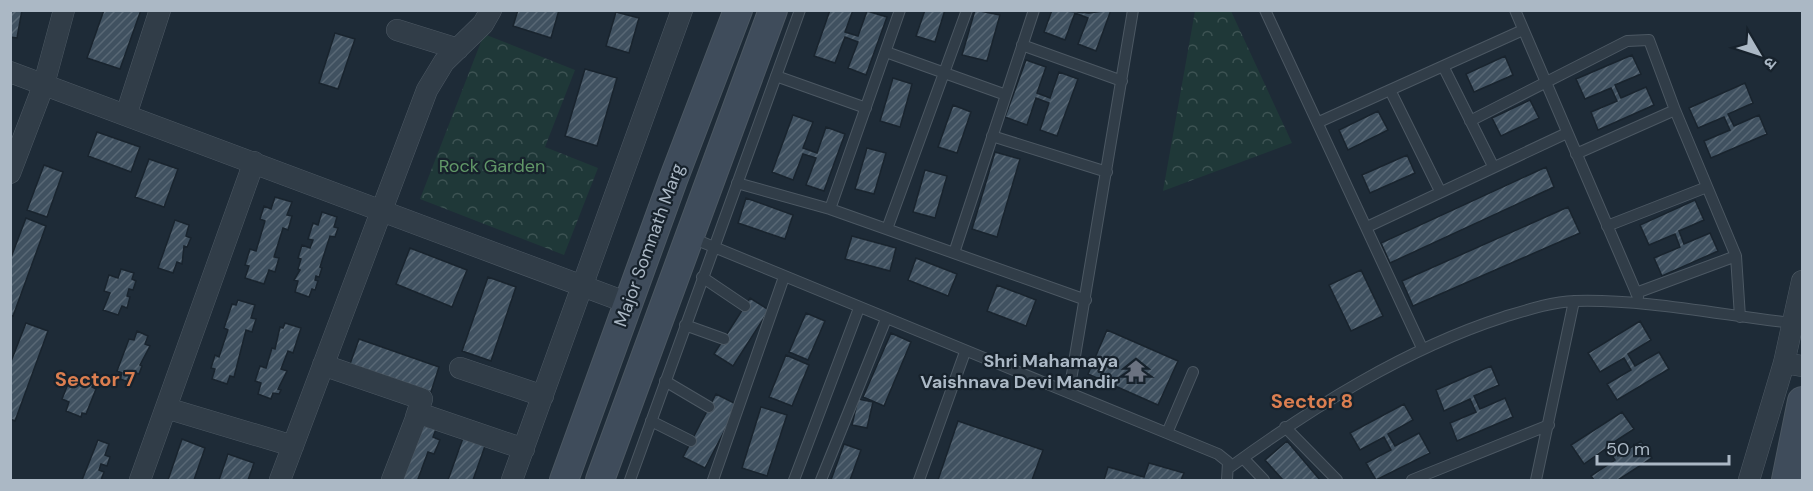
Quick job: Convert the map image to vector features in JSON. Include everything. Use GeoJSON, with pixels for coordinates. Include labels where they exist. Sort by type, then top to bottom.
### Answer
{"type":"FeatureCollection","features":[{"type":"Feature","properties":{"kind":"street"},"geometry":{"type":"LineString","coordinates":[[10,174],[44,84],[64,10]]}},
{"type":"Feature","properties":{"kind":"street"},"geometry":{"type":"LineString","coordinates":[[126,115],[160,10]]}},
{"type":"Feature","properties":{"kind":"street"},"geometry":{"type":"LineString","coordinates":[[280,480],[427,90],[439,68],[483,24],[491,10]]}},
{"type":"Feature","properties":{"kind":"street"},"geometry":{"type":"LineString","coordinates":[[512,480],[682,10]]}},
{"type":"Feature","properties":{"kind":"street","name":"Major Somnath Marg"},"geometry":{"type":"LineString","coordinates":[[564,480],[738,10]]}},
{"type":"Feature","properties":{"kind":"street","name":"Major Somnath Marg"},"geometry":{"type":"LineString","coordinates":[[600,480],[702,242],[773,10]]}},
{"type":"Feature","properties":{"kind":"street"},"geometry":{"type":"LineString","coordinates":[[397,30],[458,49]]}},
{"type":"Feature","properties":{"kind":"street"},"geometry":{"type":"LineString","coordinates":[[10,72],[628,303]]}},
{"type":"Feature","properties":{"kind":"street"},"geometry":{"type":"LineString","coordinates":[[140,480],[254,162]]}},
{"type":"Feature","properties":{"kind":"street"},"geometry":{"type":"LineString","coordinates":[[1749,480],[1793,365],[1792,323],[1803,281]]}},
{"type":"Feature","properties":{"kind":"street"},"geometry":{"type":"LineString","coordinates":[[323,365],[422,399],[392,480]]}},
{"type":"Feature","properties":{"kind":"street"},"geometry":{"type":"LineString","coordinates":[[460,368],[543,396]]}},
{"type":"Feature","properties":{"kind":"street"},"geometry":{"type":"LineString","coordinates":[[1786,480],[1803,401]]}},
{"type":"Feature","properties":{"kind":"street"},"geometry":{"type":"LineString","coordinates":[[166,408],[293,446]]}},
{"type":"Feature","properties":{"kind":"street"},"geometry":{"type":"LineString","coordinates":[[416,417],[418,413],[524,449]]}},
{"type":"Feature","properties":{"kind":"lane"},"geometry":{"type":"LineString","coordinates":[[631,480],[702,277],[702,242],[737,183],[800,10]]}},
{"type":"Feature","properties":{"kind":"lane"},"geometry":{"type":"LineString","coordinates":[[830,209],[900,10]]}},
{"type":"Feature","properties":{"kind":"lane"},"geometry":{"type":"LineString","coordinates":[[887,229],[967,10]]}},
{"type":"Feature","properties":{"kind":"lane"},"geometry":{"type":"LineString","coordinates":[[954,253],[1034,10]]}},
{"type":"Feature","properties":{"kind":"lane"},"geometry":{"type":"LineString","coordinates":[[1069,392],[1133,10]]}},
{"type":"Feature","properties":{"kind":"lane"},"geometry":{"type":"LineString","coordinates":[[1265,10],[1422,348]]}},
{"type":"Feature","properties":{"kind":"lane"},"geometry":{"type":"LineString","coordinates":[[1515,10],[1641,304]]}},
{"type":"Feature","properties":{"kind":"lane"},"geometry":{"type":"LineString","coordinates":[[1319,122],[1523,30]]}},
{"type":"Feature","properties":{"kind":"lane"},"geometry":{"type":"LineString","coordinates":[[1470,121],[1627,41],[1649,39],[1675,110],[1736,256],[1740,317]]}},
{"type":"Feature","properties":{"kind":"lane"},"geometry":{"type":"LineString","coordinates":[[1022,45],[1122,81]]}},
{"type":"Feature","properties":{"kind":"lane"},"geometry":{"type":"LineString","coordinates":[[886,52],[1006,95]]}},
{"type":"Feature","properties":{"kind":"lane"},"geometry":{"type":"LineString","coordinates":[[1443,66],[1493,166]]}},
{"type":"Feature","properties":{"kind":"lane"},"geometry":{"type":"LineString","coordinates":[[776,76],[866,108]]}},
{"type":"Feature","properties":{"kind":"lane"},"geometry":{"type":"LineString","coordinates":[[1390,90],[1440,191]]}},
{"type":"Feature","properties":{"kind":"lane"},"geometry":{"type":"LineString","coordinates":[[1576,154],[1675,110]]}},
{"type":"Feature","properties":{"kind":"lane"},"geometry":{"type":"LineString","coordinates":[[1367,227],[1567,133]]}},
{"type":"Feature","properties":{"kind":"lane"},"geometry":{"type":"LineString","coordinates":[[992,135],[1107,172]]}},
{"type":"Feature","properties":{"kind":"lane"},"geometry":{"type":"LineString","coordinates":[[737,183],[830,209],[1086,300]]}},
{"type":"Feature","properties":{"kind":"lane"},"geometry":{"type":"LineString","coordinates":[[1607,226],[1707,187]]}},
{"type":"Feature","properties":{"kind":"lane"},"geometry":{"type":"LineString","coordinates":[[702,242],[1224,457],[1229,468],[1227,480]]}},
{"type":"Feature","properties":{"kind":"lane"},"geometry":{"type":"LineString","coordinates":[[1636,292],[1736,256]]}},
{"type":"Feature","properties":{"kind":"lane"},"geometry":{"type":"LineString","coordinates":[[715,480],[784,276]]}},
{"type":"Feature","properties":{"kind":"lane"},"geometry":{"type":"LineString","coordinates":[[702,277],[745,306]]}},
{"type":"Feature","properties":{"kind":"lane"},"geometry":{"type":"LineString","coordinates":[[1536,480],[1574,301]]}},
{"type":"Feature","properties":{"kind":"lane"},"geometry":{"type":"LineString","coordinates":[[1229,468],[1285,427],[1422,348],[1526,310],[1574,301],[1641,304],[1792,323]]}},
{"type":"Feature","properties":{"kind":"lane"},"geometry":{"type":"LineString","coordinates":[[794,480],[859,308]]}},
{"type":"Feature","properties":{"kind":"lane"},"geometry":{"type":"LineString","coordinates":[[821,480],[886,319]]}},
{"type":"Feature","properties":{"kind":"lane"},"geometry":{"type":"LineString","coordinates":[[685,325],[724,339]]}},
{"type":"Feature","properties":{"kind":"lane"},"geometry":{"type":"LineString","coordinates":[[919,480],[965,352]]}},
{"type":"Feature","properties":{"kind":"lane"},"geometry":{"type":"LineString","coordinates":[[1167,433],[1192,372]]}},
{"type":"Feature","properties":{"kind":"lane"},"geometry":{"type":"LineString","coordinates":[[665,381],[709,407]]}},
{"type":"Feature","properties":{"kind":"lane"},"geometry":{"type":"LineString","coordinates":[[651,421],[691,441]]}},
{"type":"Feature","properties":{"kind":"lane"},"geometry":{"type":"LineString","coordinates":[[1412,480],[1548,425]]}},
{"type":"Feature","properties":{"kind":"lane"},"geometry":{"type":"LineString","coordinates":[[1285,427],[1337,480]]}},
{"type":"Feature","properties":{"kind":"lane"},"geometry":{"type":"LineString","coordinates":[[1243,458],[1264,480]]}},
{"type":"Feature","properties":{"kind":"green space"},"geometry":{"type":"Polygon","coordinates":[[[1195,11],[1231,11],[1292,143],[1163,191],[1195,11]]]}},
{"type":"Feature","properties":{"kind":"green space","name":"Rock Garden"},"geometry":{"type":"Polygon","coordinates":[[[484,34],[575,70],[545,147],[598,168],[564,255],[420,199],[484,34]]]}},
{"type":"Feature","properties":{"kind":"building"},"geometry":{"type":"Polygon","coordinates":[[[10,10],[22,10],[17,38],[10,37],[10,10]]]}},
{"type":"Feature","properties":{"kind":"building"},"geometry":{"type":"Polygon","coordinates":[[[104,10],[141,10],[120,69],[87,58],[104,10]]]}},
{"type":"Feature","properties":{"kind":"building"},"geometry":{"type":"Polygon","coordinates":[[[518,10],[559,10],[551,38],[513,26],[518,10]]]}},
{"type":"Feature","properties":{"kind":"building"},"geometry":{"type":"Polygon","coordinates":[[[830,10],[853,10],[845,32],[858,36],[867,11],[887,17],[866,75],[848,68],[858,42],[845,37],[835,63],[814,56],[830,10]]]}},
{"type":"Feature","properties":{"kind":"building"},"geometry":{"type":"Polygon","coordinates":[[[925,10],[945,10],[935,42],[916,36],[925,10]]]}},
{"type":"Feature","properties":{"kind":"building"},"geometry":{"type":"Polygon","coordinates":[[[975,10],[1000,15],[987,61],[962,55],[975,10]]]}},
{"type":"Feature","properties":{"kind":"building"},"geometry":{"type":"Polygon","coordinates":[[[1052,10],[1089,13],[1111,10],[1096,51],[1078,44],[1088,18],[1075,13],[1065,40],[1044,32],[1052,10]]]}},
{"type":"Feature","properties":{"kind":"building"},"geometry":{"type":"Polygon","coordinates":[[[616,12],[639,18],[629,53],[606,46],[616,12]]]}},
{"type":"Feature","properties":{"kind":"building"},"geometry":{"type":"Polygon","coordinates":[[[335,33],[355,39],[338,89],[319,83],[335,33]]]}},
{"type":"Feature","properties":{"kind":"building"},"geometry":{"type":"Polygon","coordinates":[[[1632,55],[1641,74],[1615,85],[1621,98],[1646,87],[1654,105],[1598,130],[1591,112],[1617,101],[1611,88],[1585,99],[1576,79],[1632,55]]]}},
{"type":"Feature","properties":{"kind":"building"},"geometry":{"type":"Polygon","coordinates":[[[1505,56],[1513,75],[1474,92],[1466,74],[1505,56]]]}},
{"type":"Feature","properties":{"kind":"building"},"geometry":{"type":"Polygon","coordinates":[[[1026,60],[1046,67],[1037,93],[1050,98],[1059,72],[1078,79],[1057,136],[1040,130],[1049,103],[1036,98],[1027,125],[1005,117],[1026,60]]]}},
{"type":"Feature","properties":{"kind":"building"},"geometry":{"type":"Polygon","coordinates":[[[585,69],[617,78],[597,146],[565,136],[585,69]]]}},
{"type":"Feature","properties":{"kind":"building"},"geometry":{"type":"Polygon","coordinates":[[[893,78],[912,84],[900,127],[880,121],[893,78]]]}},
{"type":"Feature","properties":{"kind":"building"},"geometry":{"type":"Polygon","coordinates":[[[1745,83],[1753,103],[1728,114],[1734,126],[1759,115],[1767,134],[1711,158],[1704,141],[1730,130],[1724,117],[1698,128],[1689,108],[1745,83]]]}},
{"type":"Feature","properties":{"kind":"building"},"geometry":{"type":"Polygon","coordinates":[[[1530,100],[1539,118],[1501,136],[1492,118],[1530,100]]]}},
{"type":"Feature","properties":{"kind":"building"},"geometry":{"type":"Polygon","coordinates":[[[953,105],[971,112],[957,153],[938,147],[953,105]]]}},
{"type":"Feature","properties":{"kind":"building"},"geometry":{"type":"Polygon","coordinates":[[[1378,111],[1388,130],[1348,150],[1339,130],[1378,111]]]}},
{"type":"Feature","properties":{"kind":"building"},"geometry":{"type":"Polygon","coordinates":[[[793,115],[813,122],[803,148],[817,153],[826,127],[845,134],[824,191],[806,185],[816,158],[803,154],[793,180],[772,172],[793,115]]]}},
{"type":"Feature","properties":{"kind":"building"},"geometry":{"type":"Polygon","coordinates":[[[97,132],[140,147],[131,172],[88,156],[97,132]]]}},
{"type":"Feature","properties":{"kind":"building"},"geometry":{"type":"Polygon","coordinates":[[[867,148],[886,153],[874,194],[855,189],[867,148]]]}},
{"type":"Feature","properties":{"kind":"building"},"geometry":{"type":"Polygon","coordinates":[[[995,152],[1020,159],[997,237],[972,229],[995,152]]]}},
{"type":"Feature","properties":{"kind":"building"},"geometry":{"type":"Polygon","coordinates":[[[1407,155],[1415,173],[1370,193],[1362,175],[1407,155]]]}},
{"type":"Feature","properties":{"kind":"building"},"geometry":{"type":"Polygon","coordinates":[[[149,159],[178,169],[164,207],[135,197],[149,159]]]}},
{"type":"Feature","properties":{"kind":"building"},"geometry":{"type":"Polygon","coordinates":[[[44,165],[63,172],[47,217],[27,210],[44,165]]]}},
{"type":"Feature","properties":{"kind":"building"},"geometry":{"type":"Polygon","coordinates":[[[1546,167],[1554,187],[1390,263],[1381,243],[1546,167]]]}},
{"type":"Feature","properties":{"kind":"building"},"geometry":{"type":"Polygon","coordinates":[[[925,170],[947,176],[935,218],[913,212],[925,170]]]}},
{"type":"Feature","properties":{"kind":"building"},"geometry":{"type":"Polygon","coordinates":[[[275,197],[292,202],[287,215],[292,216],[288,230],[283,228],[274,257],[279,258],[275,272],[269,270],[264,284],[245,278],[249,266],[245,265],[250,249],[256,251],[265,221],[260,219],[264,206],[271,209],[275,197]]]}},
{"type":"Feature","properties":{"kind":"building"},"geometry":{"type":"Polygon","coordinates":[[[746,198],[793,215],[785,239],[738,223],[746,198]]]}},
{"type":"Feature","properties":{"kind":"building"},"geometry":{"type":"Polygon","coordinates":[[[1695,200],[1704,220],[1679,231],[1684,244],[1710,233],[1718,251],[1662,276],[1654,258],[1680,247],[1675,234],[1649,245],[1640,225],[1695,200]]]}},
{"type":"Feature","properties":{"kind":"building"},"geometry":{"type":"Polygon","coordinates":[[[1568,207],[1580,233],[1413,306],[1402,281],[1568,207]]]}},
{"type":"Feature","properties":{"kind":"building"},"geometry":{"type":"Polygon","coordinates":[[[322,212],[337,217],[334,227],[338,228],[335,237],[330,236],[319,277],[316,276],[315,280],[318,281],[315,290],[312,289],[309,297],[295,292],[298,281],[294,280],[300,270],[298,269],[301,259],[298,258],[302,245],[310,248],[313,240],[308,239],[313,223],[318,225],[322,212]]]}},
{"type":"Feature","properties":{"kind":"building"},"geometry":{"type":"Polygon","coordinates":[[[26,218],[46,226],[13,316],[10,315],[10,260],[26,218]]]}},
{"type":"Feature","properties":{"kind":"building"},"geometry":{"type":"Polygon","coordinates":[[[175,220],[189,225],[186,236],[191,238],[187,247],[184,246],[182,264],[177,262],[173,273],[158,268],[175,220]]]}},
{"type":"Feature","properties":{"kind":"building"},"geometry":{"type":"Polygon","coordinates":[[[852,236],[896,248],[890,271],[845,259],[852,236]]]}},
{"type":"Feature","properties":{"kind":"building"},"geometry":{"type":"Polygon","coordinates":[[[410,248],[467,270],[452,307],[396,284],[410,248]]]}},
{"type":"Feature","properties":{"kind":"building"},"geometry":{"type":"Polygon","coordinates":[[[916,258],[957,274],[948,296],[908,280],[916,258]]]}},
{"type":"Feature","properties":{"kind":"building"},"geometry":{"type":"Polygon","coordinates":[[[121,269],[134,273],[132,279],[136,281],[133,290],[129,289],[127,296],[130,297],[127,308],[122,306],[118,315],[103,310],[110,293],[104,291],[109,275],[118,278],[121,269]]]}},
{"type":"Feature","properties":{"kind":"building"},"geometry":{"type":"Polygon","coordinates":[[[1361,270],[1383,316],[1351,331],[1329,285],[1361,270]]]}},
{"type":"Feature","properties":{"kind":"building"},"geometry":{"type":"Polygon","coordinates":[[[488,277],[516,287],[491,361],[462,351],[488,277]]]}},
{"type":"Feature","properties":{"kind":"building"},"geometry":{"type":"Polygon","coordinates":[[[997,285],[1036,300],[1026,326],[987,311],[997,285]]]}},
{"type":"Feature","properties":{"kind":"building"},"geometry":{"type":"Polygon","coordinates":[[[750,298],[769,310],[733,366],[714,354],[750,298]]]}},
{"type":"Feature","properties":{"kind":"building"},"geometry":{"type":"Polygon","coordinates":[[[238,300],[255,305],[251,318],[256,319],[252,332],[246,330],[234,377],[230,376],[227,384],[212,379],[215,369],[211,368],[215,355],[219,357],[228,330],[224,328],[232,304],[236,305],[238,300]]]}},
{"type":"Feature","properties":{"kind":"building"},"geometry":{"type":"Polygon","coordinates":[[[806,313],[825,321],[808,360],[789,352],[806,313]]]}},
{"type":"Feature","properties":{"kind":"building"},"geometry":{"type":"Polygon","coordinates":[[[1640,321],[1651,340],[1628,354],[1635,366],[1659,352],[1669,369],[1617,400],[1607,384],[1631,370],[1624,358],[1600,372],[1588,353],[1640,321]]]}},
{"type":"Feature","properties":{"kind":"building"},"geometry":{"type":"Polygon","coordinates":[[[26,323],[48,331],[15,421],[10,419],[10,364],[26,323]]]}},
{"type":"Feature","properties":{"kind":"building"},"geometry":{"type":"Polygon","coordinates":[[[285,323],[301,328],[293,353],[288,351],[281,369],[287,371],[278,389],[281,390],[279,394],[273,393],[271,399],[258,394],[261,383],[255,381],[260,366],[266,368],[272,348],[275,349],[280,327],[283,328],[285,323]]]}},
{"type":"Feature","properties":{"kind":"building"},"geometry":{"type":"Polygon","coordinates":[[[1107,330],[1178,361],[1158,405],[1088,374],[1107,330]]]}},
{"type":"Feature","properties":{"kind":"building"},"geometry":{"type":"Polygon","coordinates":[[[137,331],[148,336],[145,344],[150,346],[140,365],[142,366],[139,374],[136,373],[132,383],[120,379],[122,373],[117,371],[129,339],[134,340],[137,331]]]}},
{"type":"Feature","properties":{"kind":"building"},"geometry":{"type":"Polygon","coordinates":[[[891,333],[911,342],[884,406],[863,397],[891,333]]]}},
{"type":"Feature","properties":{"kind":"building"},"geometry":{"type":"Polygon","coordinates":[[[359,339],[439,367],[431,392],[350,364],[359,339]]]}},
{"type":"Feature","properties":{"kind":"building"},"geometry":{"type":"Polygon","coordinates":[[[786,355],[809,365],[792,406],[769,397],[786,355]]]}},
{"type":"Feature","properties":{"kind":"building"},"geometry":{"type":"Polygon","coordinates":[[[1491,366],[1499,385],[1474,396],[1480,409],[1505,398],[1513,417],[1457,441],[1450,423],[1476,412],[1470,399],[1444,411],[1436,390],[1491,366]]]}},
{"type":"Feature","properties":{"kind":"building"},"geometry":{"type":"Polygon","coordinates":[[[78,377],[94,383],[92,387],[96,389],[86,414],[82,413],[81,417],[66,411],[69,402],[62,399],[68,384],[74,387],[78,377]]]}},
{"type":"Feature","properties":{"kind":"building"},"geometry":{"type":"Polygon","coordinates":[[[716,394],[738,405],[705,468],[683,457],[716,394]]]}},
{"type":"Feature","properties":{"kind":"building"},"geometry":{"type":"Polygon","coordinates":[[[858,399],[873,402],[867,428],[852,425],[858,399]]]}},
{"type":"Feature","properties":{"kind":"building"},"geometry":{"type":"Polygon","coordinates":[[[1404,404],[1413,420],[1388,434],[1395,446],[1419,433],[1430,453],[1376,480],[1366,463],[1391,450],[1384,437],[1360,450],[1350,433],[1404,404]]]}},
{"type":"Feature","properties":{"kind":"building"},"geometry":{"type":"Polygon","coordinates":[[[761,407],[787,415],[767,476],[742,468],[761,407]]]}},
{"type":"Feature","properties":{"kind":"building"},"geometry":{"type":"Polygon","coordinates":[[[1622,412],[1634,429],[1611,444],[1618,456],[1641,441],[1652,458],[1618,480],[1594,480],[1591,476],[1615,460],[1607,448],[1584,464],[1571,445],[1622,412]]]}},
{"type":"Feature","properties":{"kind":"building"},"geometry":{"type":"Polygon","coordinates":[[[421,418],[438,424],[433,437],[440,440],[434,454],[428,452],[418,479],[421,480],[395,480],[421,418]]]}},
{"type":"Feature","properties":{"kind":"building"},"geometry":{"type":"Polygon","coordinates":[[[958,421],[1043,450],[1032,480],[938,480],[958,421]]]}},
{"type":"Feature","properties":{"kind":"building"},"geometry":{"type":"Polygon","coordinates":[[[463,438],[485,446],[473,480],[448,480],[463,438]]]}},
{"type":"Feature","properties":{"kind":"building"},"geometry":{"type":"Polygon","coordinates":[[[182,439],[205,448],[194,480],[168,480],[182,439]]]}},
{"type":"Feature","properties":{"kind":"building"},"geometry":{"type":"Polygon","coordinates":[[[98,440],[109,444],[105,455],[110,457],[107,466],[101,464],[99,470],[104,472],[101,480],[82,480],[98,440]]]}},
{"type":"Feature","properties":{"kind":"building"},"geometry":{"type":"Polygon","coordinates":[[[1287,441],[1320,480],[1283,480],[1265,460],[1287,441]]]}},
{"type":"Feature","properties":{"kind":"building"},"geometry":{"type":"Polygon","coordinates":[[[844,444],[861,450],[850,480],[831,480],[844,444]]]}},
{"type":"Feature","properties":{"kind":"building"},"geometry":{"type":"Polygon","coordinates":[[[228,454],[254,463],[248,480],[219,480],[228,454]]]}},
{"type":"Feature","properties":{"kind":"building"},"geometry":{"type":"Polygon","coordinates":[[[1149,463],[1184,473],[1181,480],[1104,480],[1108,467],[1144,477],[1149,463]]]}},
{"type":"Feature","properties":{"kind":"place","name":"Shri Mahamaya Vaishnava Devi Mandir"},"geometry":{"type":"Point","coordinates":[1136,371]}},
{"type":"Feature","properties":{"kind":"district","name":"Sector 7"},"geometry":{"type":"Point","coordinates":[95,379]}},
{"type":"Feature","properties":{"kind":"district","name":"Sector 8"},"geometry":{"type":"Point","coordinates":[1312,401]}}]}
